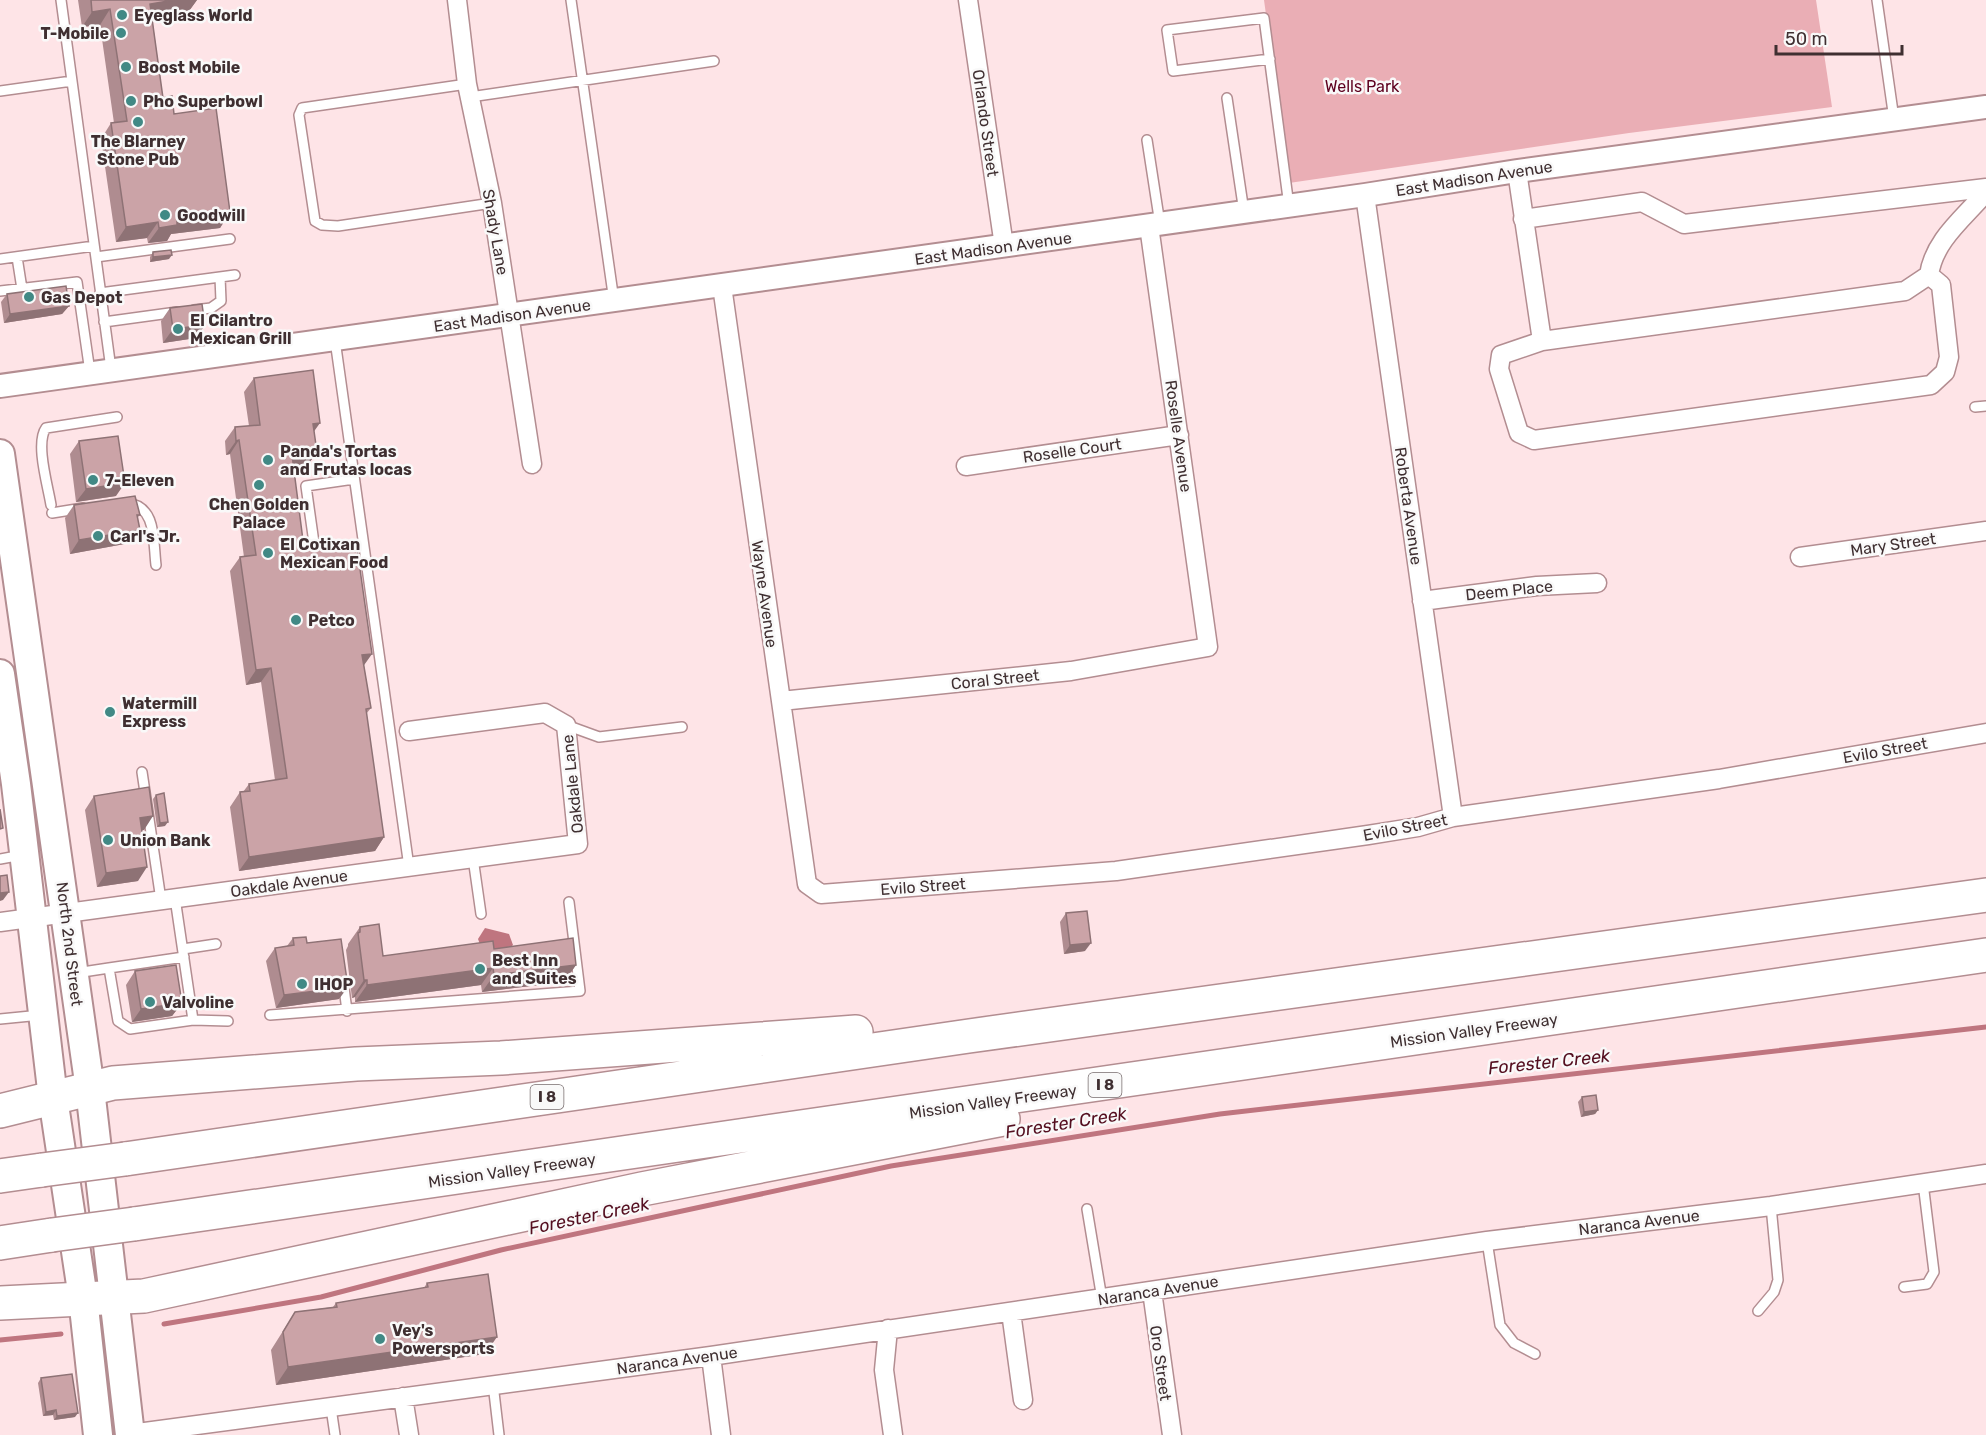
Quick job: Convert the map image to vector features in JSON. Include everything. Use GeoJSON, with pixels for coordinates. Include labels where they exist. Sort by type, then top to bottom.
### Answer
{"type":"FeatureCollection","features":[{"type":"Feature","properties":{"kind":"highway","name":"I 8"},"geometry":{"type":"LineString","coordinates":[[0,1176],[969,1035],[1986,895]]}},
{"type":"Feature","properties":{"kind":"highway","name":"Mission Valley Freeway"},"geometry":{"type":"LineString","coordinates":[[0,1242],[1200,1071],[1986,955]]}},
{"type":"Feature","properties":{"kind":"highway"},"geometry":{"type":"LineString","coordinates":[[0,1111],[113,1083],[356,1064],[513,1058],[907,1028],[969,1035]]}},
{"type":"Feature","properties":{"kind":"highway"},"geometry":{"type":"LineString","coordinates":[[0,1303],[144,1296],[642,1189],[966,1128],[1200,1071]]}},
{"type":"Feature","properties":{"kind":"main road","name":"North 2nd Street"},"geometry":{"type":"LineString","coordinates":[[0,453],[90,1089],[98,1298],[87,1337],[98,1435]]}},
{"type":"Feature","properties":{"kind":"main road","name":"North 2nd Street"},"geometry":{"type":"LineString","coordinates":[[0,674],[12,857],[32,918],[53,1098],[130,1435]]}},
{"type":"Feature","properties":{"kind":"main road"},"geometry":{"type":"LineString","coordinates":[[87,1337],[102,1351],[113,1420],[118,1431],[130,1435]]}},
{"type":"Feature","properties":{"kind":"street","name":"Shady Lane"},"geometry":{"type":"LineString","coordinates":[[457,0],[469,91],[492,203],[532,464]]}},
{"type":"Feature","properties":{"kind":"street","name":"Orlando Street"},"geometry":{"type":"LineString","coordinates":[[968,0],[1004,246]]}},
{"type":"Feature","properties":{"kind":"street","name":"East Madison Avenue"},"geometry":{"type":"LineString","coordinates":[[0,386],[1155,225],[1517,171],[1986,107]]}},
{"type":"Feature","properties":{"kind":"street"},"geometry":{"type":"LineString","coordinates":[[1517,171],[1542,341]]}},
{"type":"Feature","properties":{"kind":"street"},"geometry":{"type":"LineString","coordinates":[[1523,219],[1642,202],[1684,224],[1986,190]]}},
{"type":"Feature","properties":{"kind":"street"},"geometry":{"type":"LineString","coordinates":[[1929,274],[1941,285],[1949,357],[1946,372],[1931,385],[1534,440],[1519,433],[1499,369],[1500,355],[1542,341],[1905,291],[1929,274],[1939,243],[1986,190]]}},
{"type":"Feature","properties":{"kind":"street","name":"Roberta Avenue"},"geometry":{"type":"LineString","coordinates":[[1365,195],[1453,817]]}},
{"type":"Feature","properties":{"kind":"street","name":"Roselle Avenue"},"geometry":{"type":"LineString","coordinates":[[1155,225],[1179,435],[1208,647]]}},
{"type":"Feature","properties":{"kind":"street","name":"Wayne Avenue"},"geometry":{"type":"LineString","coordinates":[[722,286],[807,884],[821,894]]}},
{"type":"Feature","properties":{"kind":"street","name":"Roselle Court"},"geometry":{"type":"LineString","coordinates":[[966,466],[1179,435]]}},
{"type":"Feature","properties":{"kind":"street","name":"Mary Street"},"geometry":{"type":"LineString","coordinates":[[1800,557],[1986,531]]}},
{"type":"Feature","properties":{"kind":"street","name":"Deem Place"},"geometry":{"type":"LineString","coordinates":[[1422,601],[1537,586],[1597,584]]}},
{"type":"Feature","properties":{"kind":"street","name":"Coral Street"},"geometry":{"type":"LineString","coordinates":[[781,701],[1071,671],[1208,647]]}},
{"type":"Feature","properties":{"kind":"street"},"geometry":{"type":"LineString","coordinates":[[409,731],[545,713],[566,725]]}},
{"type":"Feature","properties":{"kind":"street","name":"Oakdale Lane"},"geometry":{"type":"LineString","coordinates":[[566,725],[578,844]]}},
{"type":"Feature","properties":{"kind":"street","name":"Evilo Street"},"geometry":{"type":"LineString","coordinates":[[821,894],[1116,871],[1368,835],[1418,827],[1453,817],[1719,779],[1986,733]]}},
{"type":"Feature","properties":{"kind":"street","name":"Oakdale Avenue"},"geometry":{"type":"LineString","coordinates":[[0,922],[578,844]]}},
{"type":"Feature","properties":{"kind":"street","name":"Naranca Avenue"},"geometry":{"type":"LineString","coordinates":[[130,1435],[711,1356],[1487,1241],[1771,1206],[1986,1174]]}},
{"type":"Feature","properties":{"kind":"street","name":"Oro Street"},"geometry":{"type":"LineString","coordinates":[[1152,1291],[1172,1435]]}},
{"type":"Feature","properties":{"kind":"street"},"geometry":{"type":"LineString","coordinates":[[1011,1312],[1023,1400]]}},
{"type":"Feature","properties":{"kind":"street"},"geometry":{"type":"LineString","coordinates":[[888,1329],[884,1370],[893,1435]]}},
{"type":"Feature","properties":{"kind":"street"},"geometry":{"type":"LineString","coordinates":[[711,1356],[721,1435]]}},
{"type":"Feature","properties":{"kind":"street"},"geometry":{"type":"LineString","coordinates":[[403,1397],[409,1435]]}},
{"type":"Feature","properties":{"kind":"lane"},"geometry":{"type":"LineString","coordinates":[[60,0],[105,322],[101,373]]}},
{"type":"Feature","properties":{"kind":"lane"},"geometry":{"type":"LineString","coordinates":[[571,0],[614,301]]}},
{"type":"Feature","properties":{"kind":"lane"},"geometry":{"type":"LineString","coordinates":[[1877,0],[1894,119]]}},
{"type":"Feature","properties":{"kind":"lane"},"geometry":{"type":"LineString","coordinates":[[1270,59],[1173,71],[1167,30],[1264,18],[1270,59],[1289,206]]}},
{"type":"Feature","properties":{"kind":"lane"},"geometry":{"type":"LineString","coordinates":[[492,203],[338,226],[322,225],[315,221],[299,115],[302,108],[583,80],[714,61]]}},
{"type":"Feature","properties":{"kind":"lane"},"geometry":{"type":"LineString","coordinates":[[0,91],[72,81]]}},
{"type":"Feature","properties":{"kind":"lane"},"geometry":{"type":"LineString","coordinates":[[1227,98],[1244,212]]}},
{"type":"Feature","properties":{"kind":"lane"},"geometry":{"type":"LineString","coordinates":[[1147,140],[1155,225]]}},
{"type":"Feature","properties":{"kind":"lane"},"geometry":{"type":"LineString","coordinates":[[96,257],[230,238]]}},
{"type":"Feature","properties":{"kind":"lane"},"geometry":{"type":"LineString","coordinates":[[0,259],[94,246]]}},
{"type":"Feature","properties":{"kind":"lane"},"geometry":{"type":"LineString","coordinates":[[16,257],[22,289]]}},
{"type":"Feature","properties":{"kind":"lane"},"geometry":{"type":"LineString","coordinates":[[100,293],[235,275]]}},
{"type":"Feature","properties":{"kind":"lane"},"geometry":{"type":"LineString","coordinates":[[105,322],[215,307],[221,301],[222,296],[220,277]]}},
{"type":"Feature","properties":{"kind":"lane"},"geometry":{"type":"LineString","coordinates":[[0,291],[77,282],[81,308],[101,373]]}},
{"type":"Feature","properties":{"kind":"lane"},"geometry":{"type":"LineString","coordinates":[[81,308],[102,306]]}},
{"type":"Feature","properties":{"kind":"lane"},"geometry":{"type":"LineString","coordinates":[[335,340],[409,867]]}},
{"type":"Feature","properties":{"kind":"lane"},"geometry":{"type":"LineString","coordinates":[[1975,407],[1986,406]]}},
{"type":"Feature","properties":{"kind":"lane"},"geometry":{"type":"LineString","coordinates":[[96,506],[52,509],[41,434],[46,428],[117,417]]}},
{"type":"Feature","properties":{"kind":"lane"},"geometry":{"type":"LineString","coordinates":[[315,550],[306,486],[354,479]]}},
{"type":"Feature","properties":{"kind":"lane"},"geometry":{"type":"LineString","coordinates":[[117,503],[135,503],[150,516],[156,565]]}},
{"type":"Feature","properties":{"kind":"lane"},"geometry":{"type":"LineString","coordinates":[[566,725],[599,737],[682,727]]}},
{"type":"Feature","properties":{"kind":"lane"},"geometry":{"type":"LineString","coordinates":[[142,772],[168,899],[183,953],[193,1020]]}},
{"type":"Feature","properties":{"kind":"lane"},"geometry":{"type":"LineString","coordinates":[[473,858],[482,914]]}},
{"type":"Feature","properties":{"kind":"lane"},"geometry":{"type":"LineString","coordinates":[[270,1015],[311,1010],[347,1011],[580,991],[569,902]]}},
{"type":"Feature","properties":{"kind":"lane"},"geometry":{"type":"LineString","coordinates":[[73,973],[183,953],[216,944]]}},
{"type":"Feature","properties":{"kind":"lane"},"geometry":{"type":"LineString","coordinates":[[342,966],[347,1011]]}},
{"type":"Feature","properties":{"kind":"lane"},"geometry":{"type":"LineString","coordinates":[[109,968],[118,1021],[130,1029],[193,1020],[228,1021]]}},
{"type":"Feature","properties":{"kind":"lane"},"geometry":{"type":"LineString","coordinates":[[0,1019],[43,1014]]}},
{"type":"Feature","properties":{"kind":"lane"},"geometry":{"type":"LineString","coordinates":[[1904,1287],[1927,1284],[1934,1272],[1923,1183]]}},
{"type":"Feature","properties":{"kind":"lane"},"geometry":{"type":"LineString","coordinates":[[1758,1311],[1773,1292],[1778,1280],[1771,1206]]}},
{"type":"Feature","properties":{"kind":"lane"},"geometry":{"type":"LineString","coordinates":[[1087,1209],[1102,1299]]}},
{"type":"Feature","properties":{"kind":"lane"},"geometry":{"type":"LineString","coordinates":[[1487,1241],[1500,1325],[1514,1343],[1535,1354]]}},
{"type":"Feature","properties":{"kind":"lane"},"geometry":{"type":"LineString","coordinates":[[493,1384],[499,1435]]}},
{"type":"Feature","properties":{"kind":"lane"},"geometry":{"type":"LineString","coordinates":[[331,1408],[335,1435]]}},
{"type":"Feature","properties":{"kind":"green space","name":"Wells Park"},"geometry":{"type":"Polygon","coordinates":[[[1264,0],[1816,0],[1832,107],[1629,133],[1289,183],[1264,0]]]}},
{"type":"Feature","properties":{"kind":"shaded area"},"geometry":{"type":"Polygon","coordinates":[[[485,928],[509,934],[513,945],[505,953],[481,947],[478,939],[485,928]]]}},
{"type":"Feature","properties":{"kind":"building"},"geometry":{"type":"Polygon","coordinates":[[[91,0],[174,0],[150,4],[163,98],[172,96],[174,114],[216,108],[230,212],[177,220],[177,225],[159,228],[158,222],[126,227],[111,123],[127,121],[110,9],[92,12],[91,0]]]}},
{"type":"Feature","properties":{"kind":"building"},"geometry":{"type":"Polygon","coordinates":[[[171,250],[172,255],[153,257],[153,252],[171,250]]]}},
{"type":"Feature","properties":{"kind":"building"},"geometry":{"type":"Polygon","coordinates":[[[66,286],[69,306],[10,314],[7,294],[66,286]]]}},
{"type":"Feature","properties":{"kind":"building"},"geometry":{"type":"Polygon","coordinates":[[[202,304],[205,325],[173,329],[170,308],[202,304]]]}},
{"type":"Feature","properties":{"kind":"building"},"geometry":{"type":"Polygon","coordinates":[[[313,370],[320,423],[313,424],[317,452],[292,455],[304,548],[356,541],[372,654],[362,655],[371,708],[366,709],[384,837],[249,857],[240,792],[250,791],[249,784],[287,778],[271,668],[256,670],[240,557],[256,555],[239,440],[236,441],[235,427],[260,425],[254,378],[313,370]]]}},
{"type":"Feature","properties":{"kind":"building"},"geometry":{"type":"Polygon","coordinates":[[[118,436],[125,483],[86,489],[79,441],[118,436]]]}},
{"type":"Feature","properties":{"kind":"building"},"geometry":{"type":"Polygon","coordinates":[[[135,496],[140,515],[137,515],[140,530],[79,540],[74,505],[135,496]]]}},
{"type":"Feature","properties":{"kind":"building"},"geometry":{"type":"Polygon","coordinates":[[[149,787],[153,816],[140,818],[147,867],[106,873],[94,796],[149,787]]]}},
{"type":"Feature","properties":{"kind":"building"},"geometry":{"type":"Polygon","coordinates":[[[164,793],[168,822],[160,823],[156,795],[164,793]]]}},
{"type":"Feature","properties":{"kind":"building"},"geometry":{"type":"Polygon","coordinates":[[[0,809],[3,828],[0,829],[0,809]]]}},
{"type":"Feature","properties":{"kind":"building"},"geometry":{"type":"Polygon","coordinates":[[[7,875],[9,892],[0,893],[0,876],[7,875]]]}},
{"type":"Feature","properties":{"kind":"building"},"geometry":{"type":"Polygon","coordinates":[[[1087,911],[1091,943],[1070,945],[1066,913],[1087,911]]]}},
{"type":"Feature","properties":{"kind":"building"},"geometry":{"type":"Polygon","coordinates":[[[379,924],[383,956],[493,941],[494,949],[573,938],[576,965],[494,975],[493,968],[367,985],[367,980],[364,980],[358,933],[360,927],[379,924]]]}},
{"type":"Feature","properties":{"kind":"building","name":"IHOP"},"geometry":{"type":"Polygon","coordinates":[[[306,937],[307,943],[341,939],[348,987],[284,995],[275,948],[294,945],[293,938],[306,937]]]}},
{"type":"Feature","properties":{"kind":"building"},"geometry":{"type":"Polygon","coordinates":[[[176,965],[182,1003],[141,1009],[135,971],[176,965]]]}},
{"type":"Feature","properties":{"kind":"building"},"geometry":{"type":"Polygon","coordinates":[[[1596,1095],[1598,1110],[1584,1112],[1582,1097],[1596,1095]]]}},
{"type":"Feature","properties":{"kind":"building","name":"Vey's Powersports"},"geometry":{"type":"Polygon","coordinates":[[[488,1274],[497,1337],[288,1367],[283,1332],[295,1312],[337,1307],[336,1303],[428,1287],[427,1283],[488,1274]]]}},
{"type":"Feature","properties":{"kind":"building"},"geometry":{"type":"Polygon","coordinates":[[[72,1374],[78,1413],[57,1416],[56,1410],[46,1412],[41,1378],[72,1374]]]}},
{"type":"Feature","properties":{"kind":"waterway","name":"Forester Creek"},"geometry":{"type":"LineString","coordinates":[[164,1324],[321,1297],[501,1250],[891,1166],[1220,1114],[1986,1027]]}},
{"type":"Feature","properties":{"kind":"waterway","name":"Forester Creek"},"geometry":{"type":"LineString","coordinates":[[0,1340],[61,1334]]}},
{"type":"Feature","properties":{"kind":"place","name":"Eyeglass World"},"geometry":{"type":"Point","coordinates":[122,15]}},
{"type":"Feature","properties":{"kind":"place","name":"T-Mobile"},"geometry":{"type":"Point","coordinates":[121,33]}},
{"type":"Feature","properties":{"kind":"place","name":"Boost Mobile"},"geometry":{"type":"Point","coordinates":[126,67]}},
{"type":"Feature","properties":{"kind":"place","name":"Pho Superbowl"},"geometry":{"type":"Point","coordinates":[131,101]}},
{"type":"Feature","properties":{"kind":"place","name":"The Blarney Stone Pub"},"geometry":{"type":"Point","coordinates":[138,122]}},
{"type":"Feature","properties":{"kind":"place","name":"Goodwill"},"geometry":{"type":"Point","coordinates":[165,215]}},
{"type":"Feature","properties":{"kind":"place","name":"Gas Depot"},"geometry":{"type":"Point","coordinates":[29,297]}},
{"type":"Feature","properties":{"kind":"place","name":"El Cilantro Mexican Grill"},"geometry":{"type":"Point","coordinates":[178,329]}},
{"type":"Feature","properties":{"kind":"place","name":"Panda's Tortas and Frutas locas"},"geometry":{"type":"Point","coordinates":[268,460]}},
{"type":"Feature","properties":{"kind":"place","name":"7-Eleven"},"geometry":{"type":"Point","coordinates":[93,480]}},
{"type":"Feature","properties":{"kind":"place","name":"Chen Golden Palace"},"geometry":{"type":"Point","coordinates":[259,485]}},
{"type":"Feature","properties":{"kind":"place","name":"Carl's Jr."},"geometry":{"type":"Point","coordinates":[98,536]}},
{"type":"Feature","properties":{"kind":"place","name":"El Cotixan Mexican Food"},"geometry":{"type":"Point","coordinates":[268,553]}},
{"type":"Feature","properties":{"kind":"place","name":"Petco"},"geometry":{"type":"Point","coordinates":[296,620]}},
{"type":"Feature","properties":{"kind":"place","name":"Watermill Express"},"geometry":{"type":"Point","coordinates":[110,712]}},
{"type":"Feature","properties":{"kind":"place","name":"Union Bank"},"geometry":{"type":"Point","coordinates":[108,840]}},
{"type":"Feature","properties":{"kind":"place","name":"Best Inn and Suites"},"geometry":{"type":"Point","coordinates":[480,969]}},
{"type":"Feature","properties":{"kind":"place","name":"IHOP"},"geometry":{"type":"Point","coordinates":[302,984]}},
{"type":"Feature","properties":{"kind":"place","name":"Valvoline"},"geometry":{"type":"Point","coordinates":[150,1002]}},
{"type":"Feature","properties":{"kind":"place","name":"Vey's Powersports"},"geometry":{"type":"Point","coordinates":[380,1339]}}]}
